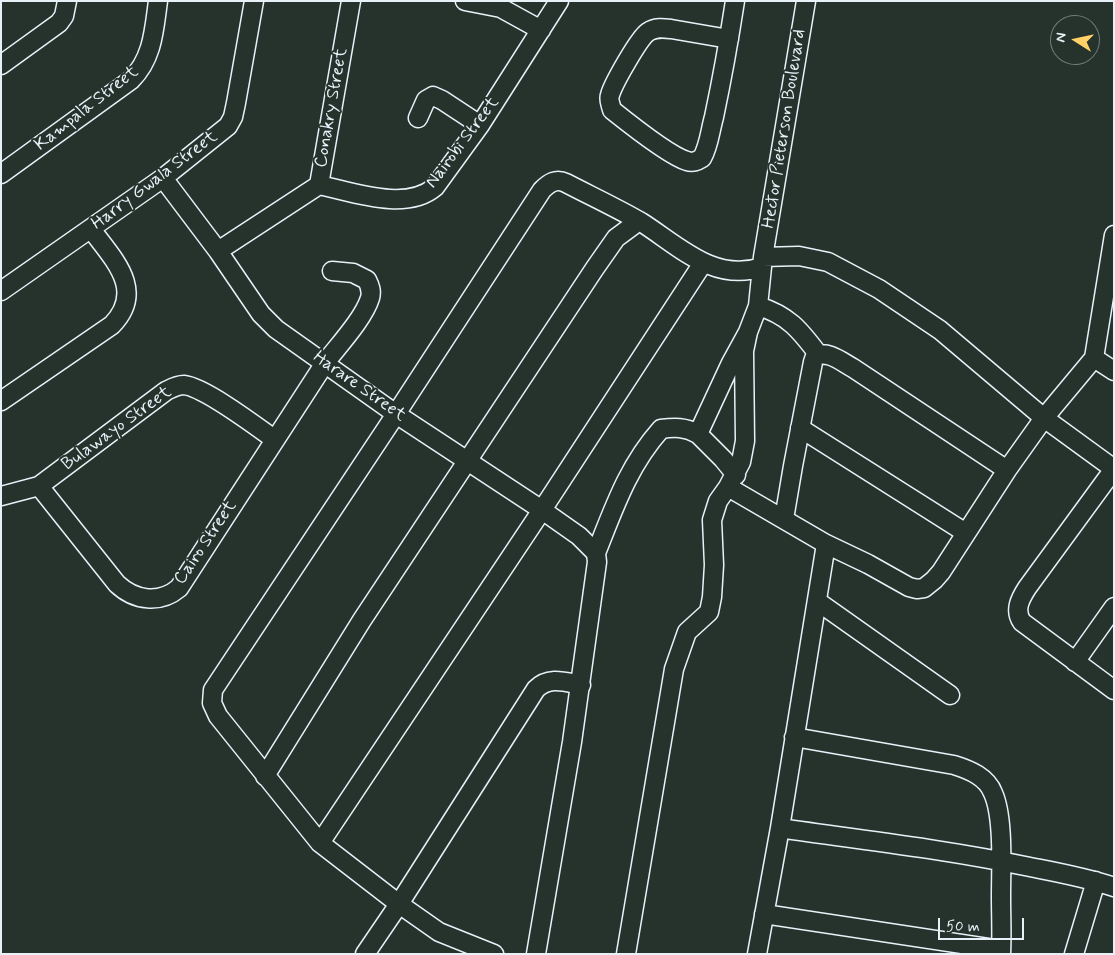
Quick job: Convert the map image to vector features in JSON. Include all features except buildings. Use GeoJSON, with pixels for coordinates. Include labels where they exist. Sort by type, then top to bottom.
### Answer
{"type":"FeatureCollection","features":[{"type":"Feature","properties":{"kind":"street"},"geometry":{"type":"LineString","coordinates":[[1,64],[59,23],[64,16],[68,1]]}},
{"type":"Feature","properties":{"kind":"street","name":"Kampala Street"},"geometry":{"type":"LineString","coordinates":[[1,174],[138,73],[144,65],[150,48],[158,1]]}},
{"type":"Feature","properties":{"kind":"street","name":"Harry Gwala Street"},"geometry":{"type":"LineString","coordinates":[[1,291],[163,178],[228,126],[233,117],[254,1]]}},
{"type":"Feature","properties":{"kind":"street","name":"Conakry Street"},"geometry":{"type":"LineString","coordinates":[[218,251],[319,184],[352,1]]}},
{"type":"Feature","properties":{"kind":"street"},"geometry":{"type":"LineString","coordinates":[[465,1],[501,8],[541,30]]}},
{"type":"Feature","properties":{"kind":"street","name":"Nairobi Street"},"geometry":{"type":"LineString","coordinates":[[319,184],[393,200],[414,198],[435,186],[480,125],[559,1]]}},
{"type":"Feature","properties":{"kind":"street"},"geometry":{"type":"LineString","coordinates":[[729,39],[670,28],[652,30],[641,39],[610,95],[609,102],[612,110],[672,153],[689,162],[702,158],[706,151],[729,39],[735,1]]}},
{"type":"Feature","properties":{"kind":"street","name":"Hector Pieterson Boulevard"},"geometry":{"type":"LineString","coordinates":[[748,332],[758,306],[763,262],[806,1]]}},
{"type":"Feature","properties":{"kind":"street"},"geometry":{"type":"LineString","coordinates":[[418,118],[426,100],[433,96],[480,125]]}},
{"type":"Feature","properties":{"kind":"street","name":"Harare Street"},"geometry":{"type":"LineString","coordinates":[[163,178],[218,251],[261,314],[276,329],[396,414],[542,510],[579,536],[596,553]]}},
{"type":"Feature","properties":{"kind":"street"},"geometry":{"type":"LineString","coordinates":[[494,954],[440,932],[399,904],[320,843],[213,709],[212,696],[213,690],[542,190],[548,184],[557,180],[639,221],[703,263],[731,271],[743,272],[763,262],[799,256],[828,262],[879,289],[940,330],[1044,418],[1114,469],[1027,588],[1018,604],[1018,615],[1022,622],[1114,690]]}},
{"type":"Feature","properties":{"kind":"street"},"geometry":{"type":"LineString","coordinates":[[265,776],[362,620],[607,250],[616,238],[639,221]]}},
{"type":"Feature","properties":{"kind":"street"},"geometry":{"type":"LineString","coordinates":[[1,401],[112,325],[124,310],[127,290],[125,279],[91,230]]}},
{"type":"Feature","properties":{"kind":"street"},"geometry":{"type":"LineString","coordinates":[[536,954],[580,685],[597,562],[596,553],[616,502],[635,463],[650,441],[660,429],[674,427],[689,429],[698,434],[723,459],[732,481],[784,520],[826,544],[868,564],[901,584],[913,588],[928,585],[934,580],[1044,418],[1094,358],[1114,235]]}},
{"type":"Feature","properties":{"kind":"street"},"geometry":{"type":"LineString","coordinates":[[320,843],[542,510],[703,263]]}},
{"type":"Feature","properties":{"kind":"street","name":"Cairo Street"},"geometry":{"type":"LineString","coordinates":[[39,486],[124,591],[141,598],[153,599],[172,594],[179,588],[274,439],[325,362],[358,319],[370,298],[371,288],[367,280],[360,275],[332,271]]}},
{"type":"Feature","properties":{"kind":"street"},"geometry":{"type":"LineString","coordinates":[[758,306],[774,311],[793,324],[818,354]]}},
{"type":"Feature","properties":{"kind":"street"},"geometry":{"type":"LineString","coordinates":[[698,434],[731,363],[748,332]]}},
{"type":"Feature","properties":{"kind":"street"},"geometry":{"type":"LineString","coordinates":[[626,954],[674,669],[687,632],[709,612],[714,565],[712,520],[718,501],[732,481],[741,462],[746,423],[743,367],[748,332]]}},
{"type":"Feature","properties":{"kind":"street"},"geometry":{"type":"LineString","coordinates":[[784,520],[813,362],[818,354],[832,356],[853,368],[1007,470]]}},
{"type":"Feature","properties":{"kind":"street"},"geometry":{"type":"LineString","coordinates":[[1094,358],[1114,371]]}},
{"type":"Feature","properties":{"kind":"street","name":"Bulawayo Street"},"geometry":{"type":"LineString","coordinates":[[39,486],[174,386],[182,385],[197,389],[274,439]]}},
{"type":"Feature","properties":{"kind":"street"},"geometry":{"type":"LineString","coordinates":[[800,428],[966,533]]}},
{"type":"Feature","properties":{"kind":"street"},"geometry":{"type":"LineString","coordinates":[[1,496],[39,486]]}},
{"type":"Feature","properties":{"kind":"street"},"geometry":{"type":"LineString","coordinates":[[757,954],[780,828],[826,544]]}},
{"type":"Feature","properties":{"kind":"street"},"geometry":{"type":"LineString","coordinates":[[817,601],[950,695]]}},
{"type":"Feature","properties":{"kind":"street"},"geometry":{"type":"LineString","coordinates":[[1075,662],[1114,607]]}},
{"type":"Feature","properties":{"kind":"street"},"geometry":{"type":"LineString","coordinates":[[365,954],[536,689],[541,684],[556,680],[580,685]]}},
{"type":"Feature","properties":{"kind":"street"},"geometry":{"type":"LineString","coordinates":[[764,914],[1001,952],[999,822],[995,798],[987,783],[976,774],[954,765],[794,737]]}},
{"type":"Feature","properties":{"kind":"street"},"geometry":{"type":"LineString","coordinates":[[780,828],[1001,861],[1096,881],[1114,887]]}},
{"type":"Feature","properties":{"kind":"street"},"geometry":{"type":"LineString","coordinates":[[1074,954],[1096,881]]}}]}
